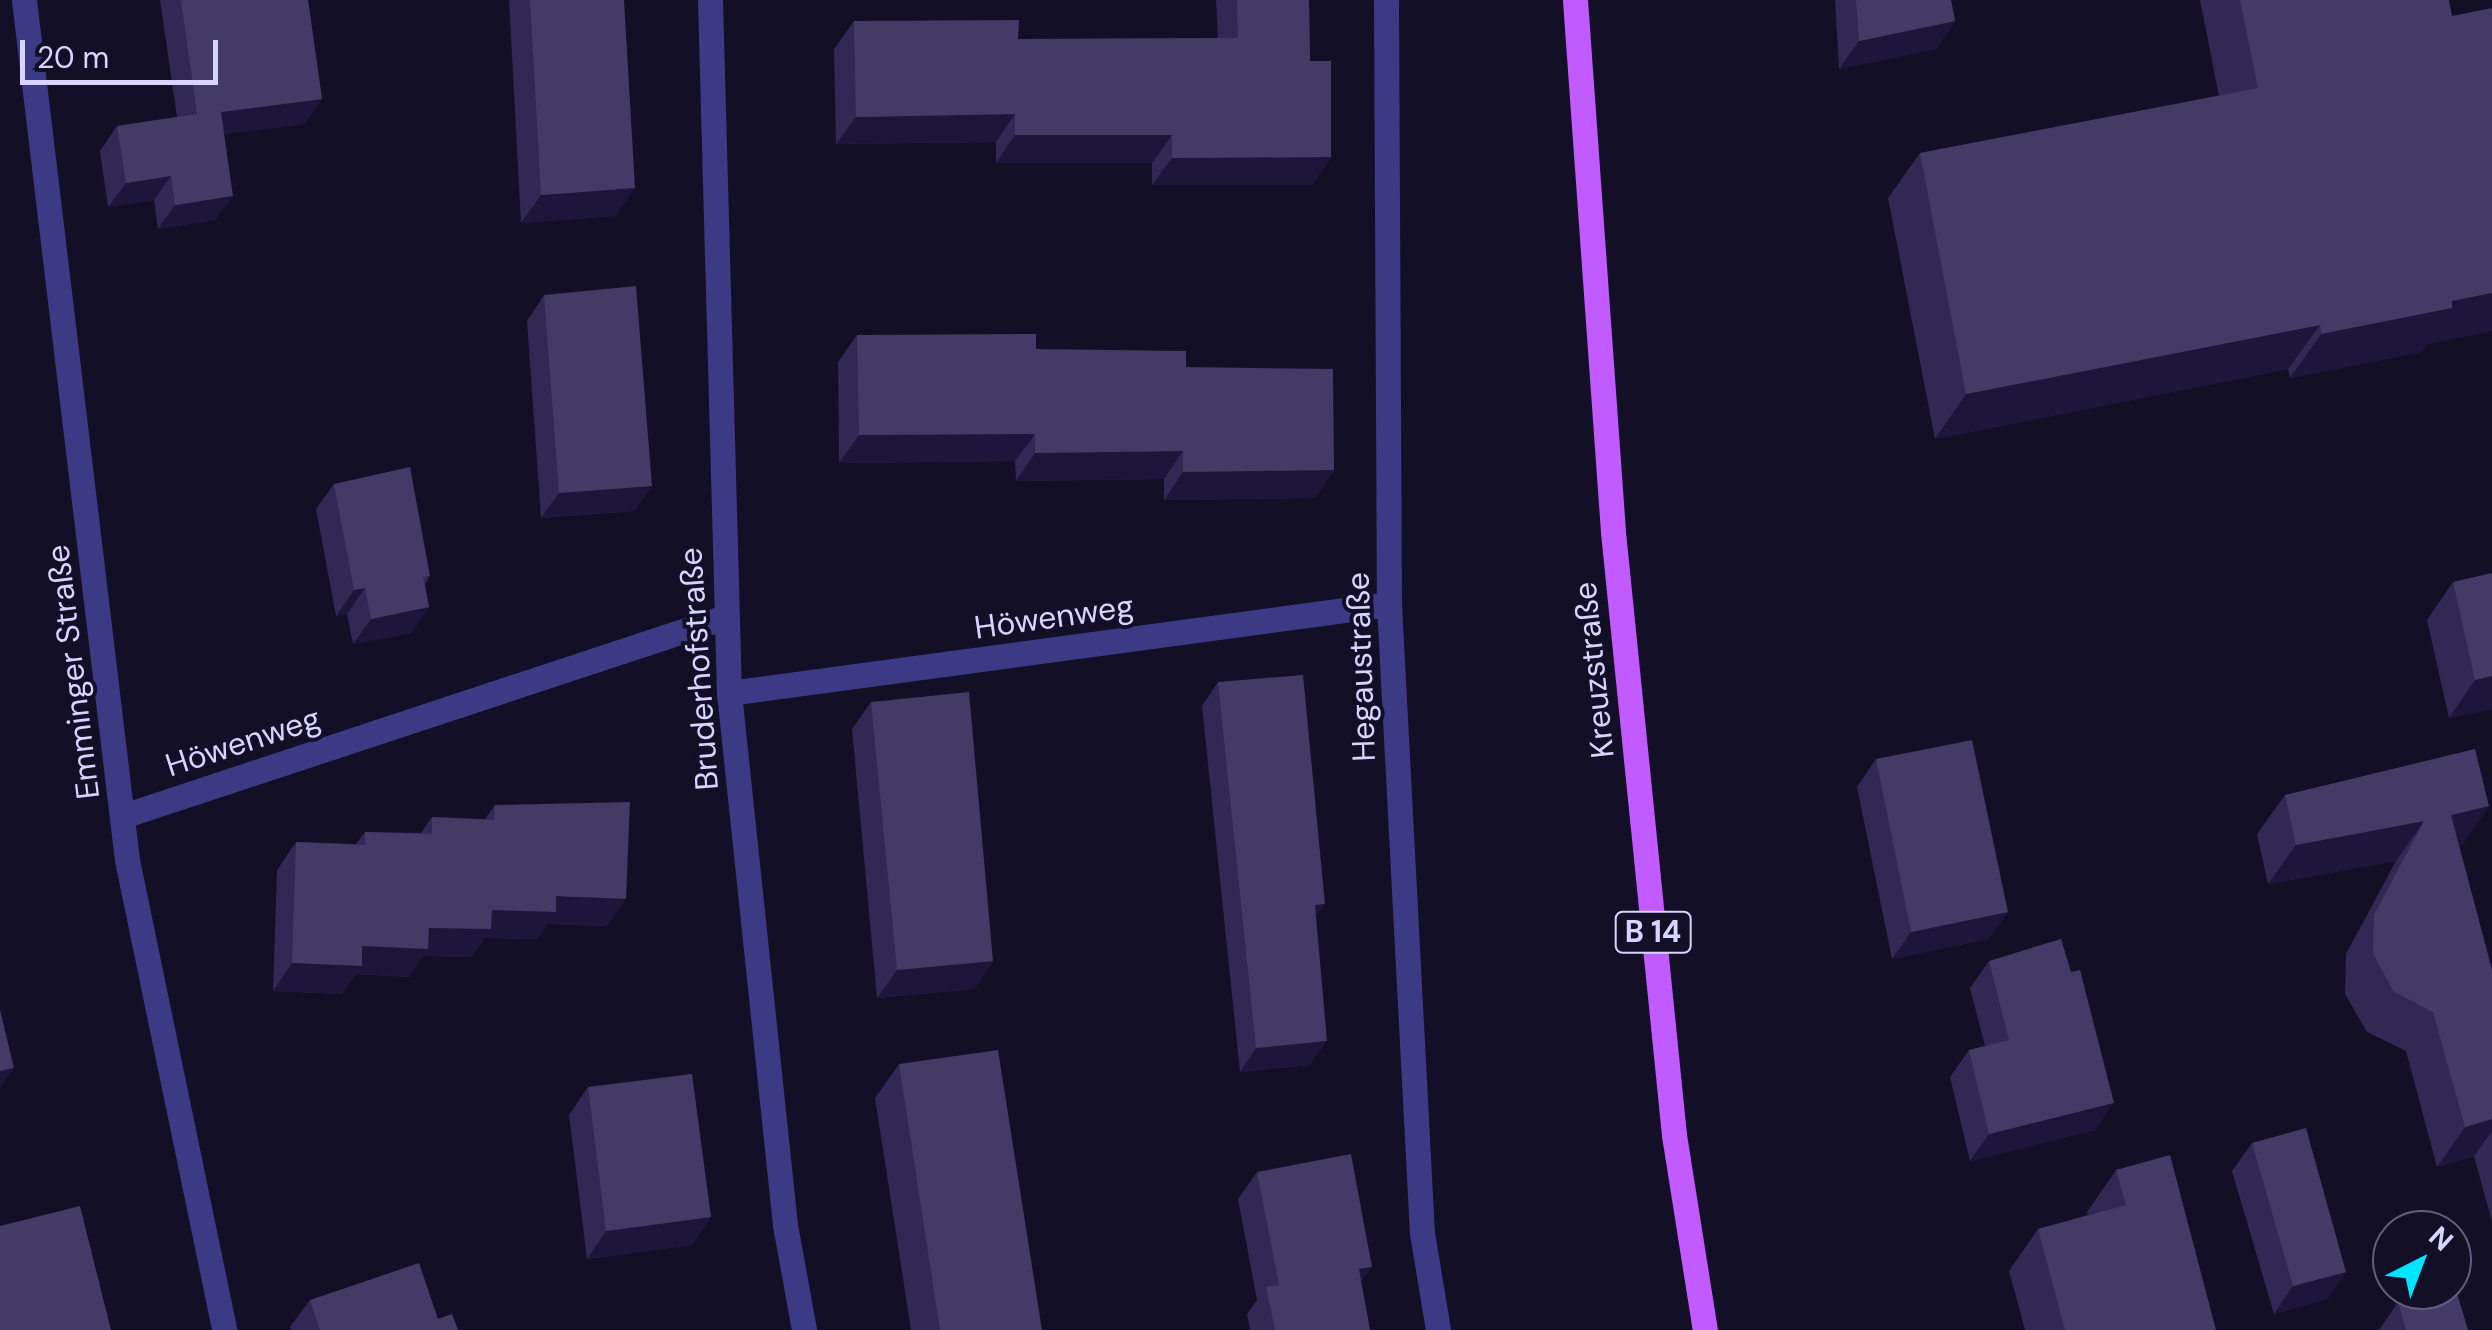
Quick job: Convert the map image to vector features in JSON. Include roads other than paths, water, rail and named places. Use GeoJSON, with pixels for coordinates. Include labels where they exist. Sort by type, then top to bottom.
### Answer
{"type":"FeatureCollection","features":[{"type":"Feature","properties":{"kind":"main road","name":"Kreuzstraße"},"geometry":{"type":"LineString","coordinates":[[1574,0],[1615,551],[1674,1134],[1706,1330]]}},
{"type":"Feature","properties":{"kind":"street","name":"Emminger Straße"},"geometry":{"type":"LineString","coordinates":[[24,0],[124,816],[224,1330]]}},
{"type":"Feature","properties":{"kind":"street","name":"Bruderhofstraße"},"geometry":{"type":"LineString","coordinates":[[710,0],[729,693],[785,1225],[804,1330]]}},
{"type":"Feature","properties":{"kind":"street","name":"Hegaustraße"},"geometry":{"type":"LineString","coordinates":[[1386,0],[1389,604],[1422,1233],[1438,1330]]}},
{"type":"Feature","properties":{"kind":"street","name":"Höwenweg"},"geometry":{"type":"LineString","coordinates":[[729,693],[1389,604]]}},
{"type":"Feature","properties":{"kind":"street","name":"Höwenweg"},"geometry":{"type":"LineString","coordinates":[[124,816],[725,617]]}}]}
